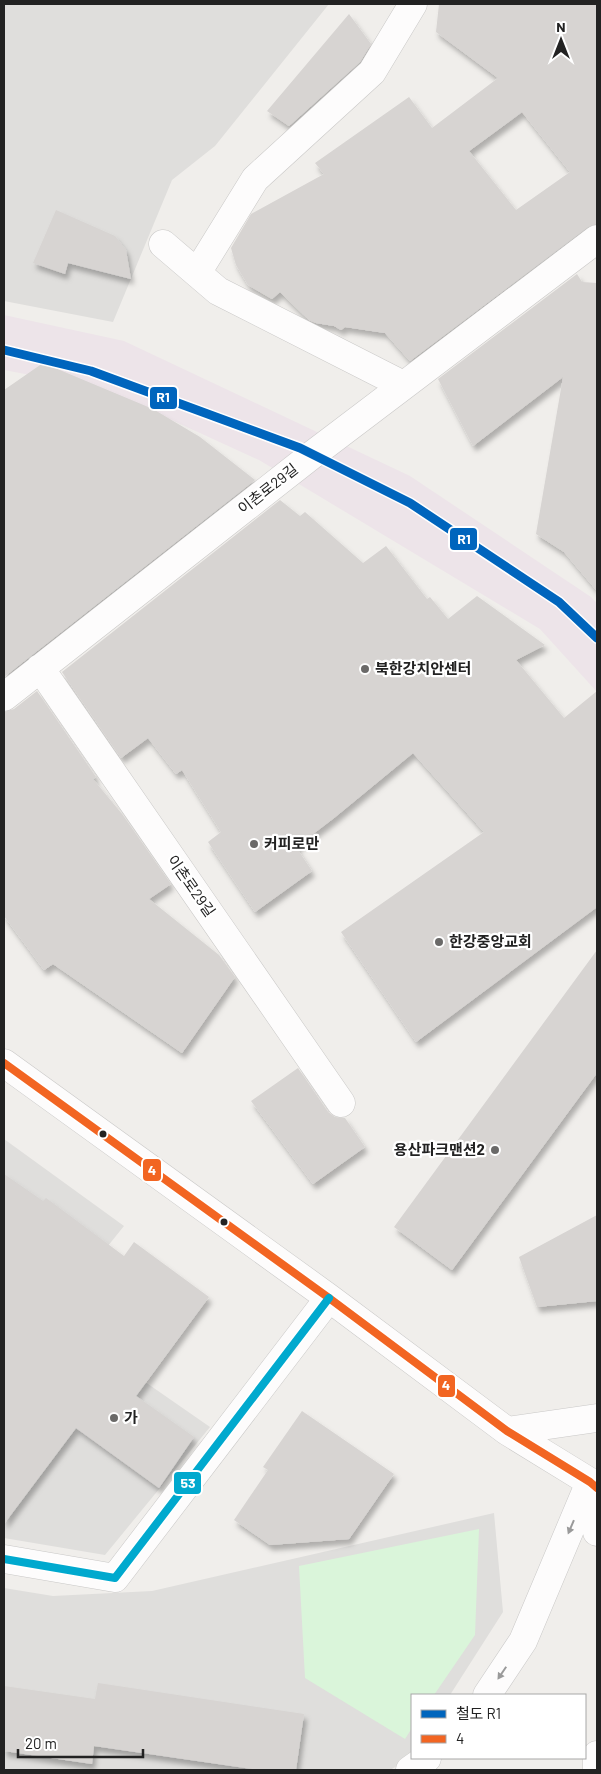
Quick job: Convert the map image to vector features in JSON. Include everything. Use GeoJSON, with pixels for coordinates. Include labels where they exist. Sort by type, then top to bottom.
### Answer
{"type":"FeatureCollection","features":[{"type":"Feature","properties":{"kind":"street"},"geometry":{"type":"LineString","coordinates":[[197,273],[255,179],[372,72],[413,4]]}},
{"type":"Feature","properties":{"kind":"street","name":"이촌로29길"},"geometry":{"type":"LineString","coordinates":[[4,696],[403,385],[597,239]]}},
{"type":"Feature","properties":{"kind":"street"},"geometry":{"type":"LineString","coordinates":[[164,244],[218,291],[403,385]]}},
{"type":"Feature","properties":{"kind":"street","name":"이촌로29길"},"geometry":{"type":"LineString","coordinates":[[40,668],[341,1103]]}},
{"type":"Feature","properties":{"kind":"street"},"geometry":{"type":"LineString","coordinates":[[4,1063],[329,1298],[507,1431],[594,1485]]}},
{"type":"Feature","properties":{"kind":"street"},"geometry":{"type":"LineString","coordinates":[[4,1559],[115,1578],[329,1298]]}},
{"type":"Feature","properties":{"kind":"street"},"geometry":{"type":"LineString","coordinates":[[507,1431],[597,1418]]}},
{"type":"Feature","properties":{"kind":"street"},"geometry":{"type":"LineString","coordinates":[[594,1485],[597,1532]]}},
{"type":"Feature","properties":{"kind":"street"},"geometry":{"type":"LineString","coordinates":[[488,1694],[523,1641],[594,1485]]}},
{"type":"Feature","properties":{"kind":"street"},"geometry":{"type":"LineString","coordinates":[[597,1756],[597,1770]]}},
{"type":"Feature","properties":{"kind":"street"},"geometry":{"type":"LineString","coordinates":[[410,1770],[426,1759]]}},
{"type":"Feature","properties":{"kind":"shaded area"},"geometry":{"type":"Polygon","coordinates":[[[4,4],[329,4],[215,146],[172,180],[113,322],[4,301],[4,4]]]}},
{"type":"Feature","properties":{"kind":"shaded area"},"geometry":{"type":"Polygon","coordinates":[[[4,315],[124,341],[410,476],[591,597],[597,603],[597,692],[540,629],[259,460],[104,389],[4,370],[4,315]]]}},
{"type":"Feature","properties":{"kind":"shaded area"},"geometry":{"type":"Polygon","coordinates":[[[4,1139],[124,1226],[4,1375],[4,1139]]]}},
{"type":"Feature","properties":{"kind":"shaded area"},"geometry":{"type":"Polygon","coordinates":[[[63,1325],[210,1427],[105,1555],[4,1538],[4,1406],[63,1325]]]}},
{"type":"Feature","properties":{"kind":"shaded area"},"geometry":{"type":"Polygon","coordinates":[[[494,1513],[503,1612],[451,1694],[411,1694],[411,1755],[408,1760],[390,1770],[4,1770],[4,1588],[53,1596],[152,1591],[494,1513]]]}},
{"type":"Feature","properties":{"kind":"green space"},"geometry":{"type":"Polygon","coordinates":[[[479,1529],[475,1635],[435,1694],[411,1694],[411,1730],[405,1739],[305,1678],[299,1566],[479,1529]]]}},
{"type":"Feature","properties":{"kind":"building"},"geometry":{"type":"Polygon","coordinates":[[[439,4],[597,4],[597,224],[588,227],[410,361],[385,333],[345,327],[341,330],[334,326],[316,323],[309,320],[280,292],[272,299],[248,285],[236,265],[231,248],[251,214],[324,174],[315,163],[409,97],[432,128],[498,78],[436,32],[439,4]],[[522,112],[469,151],[516,210],[570,172],[522,112]]]}},
{"type":"Feature","properties":{"kind":"building"},"geometry":{"type":"Polygon","coordinates":[[[349,14],[371,44],[360,62],[289,126],[267,111],[349,14]]]}},
{"type":"Feature","properties":{"kind":"building"},"geometry":{"type":"Polygon","coordinates":[[[56,210],[115,236],[126,250],[131,279],[68,263],[65,274],[33,263],[56,210]]]}},
{"type":"Feature","properties":{"kind":"building"},"geometry":{"type":"Polygon","coordinates":[[[577,274],[582,282],[597,283],[597,591],[564,552],[536,534],[563,377],[473,446],[438,379],[577,274]]]}},
{"type":"Feature","properties":{"kind":"building"},"geometry":{"type":"Polygon","coordinates":[[[43,363],[153,409],[200,437],[255,480],[4,677],[4,390],[43,363]]]}},
{"type":"Feature","properties":{"kind":"building"},"geometry":{"type":"Polygon","coordinates":[[[280,500],[300,516],[305,512],[363,563],[386,546],[427,599],[430,597],[448,619],[477,596],[545,645],[516,660],[564,718],[597,691],[597,907],[416,1042],[341,932],[484,832],[413,753],[296,847],[312,871],[255,912],[208,842],[221,832],[182,770],[176,774],[148,738],[121,758],[62,672],[280,500]]]}},
{"type":"Feature","properties":{"kind":"building"},"geometry":{"type":"Polygon","coordinates":[[[37,691],[96,777],[93,779],[122,814],[171,884],[149,899],[219,955],[235,977],[182,1053],[53,964],[44,970],[4,916],[4,712],[14,709],[37,691]]]}},
{"type":"Feature","properties":{"kind":"building","name":"용산파크맨션2"},"geometry":{"type":"Polygon","coordinates":[[[597,950],[597,1073],[452,1270],[394,1227],[597,950]]]}},
{"type":"Feature","properties":{"kind":"building"},"geometry":{"type":"Polygon","coordinates":[[[298,1068],[328,1112],[335,1117],[345,1118],[365,1147],[313,1184],[251,1101],[298,1068]]]}},
{"type":"Feature","properties":{"kind":"building"},"geometry":{"type":"Polygon","coordinates":[[[4,1174],[43,1201],[46,1198],[124,1256],[134,1242],[209,1297],[136,1396],[194,1437],[159,1488],[76,1428],[4,1524],[4,1174]]]}},
{"type":"Feature","properties":{"kind":"building"},"geometry":{"type":"Polygon","coordinates":[[[597,1215],[597,1301],[537,1307],[519,1257],[597,1215]]]}},
{"type":"Feature","properties":{"kind":"building"},"geometry":{"type":"Polygon","coordinates":[[[302,1411],[394,1474],[349,1539],[270,1545],[234,1520],[268,1470],[263,1467],[302,1411]]]}},
{"type":"Feature","properties":{"kind":"building"},"geometry":{"type":"Polygon","coordinates":[[[98,1683],[304,1714],[296,1770],[259,1770],[94,1746],[92,1764],[4,1751],[4,1686],[95,1699],[98,1683]]]}},
{"type":"Feature","properties":{"kind":"rail line","name":"R1"},"geometry":{"type":"LineString","coordinates":[[4,350],[91,371],[300,448],[410,503],[559,602],[597,638]]}},
{"type":"Feature","properties":{"kind":"transit line","name":"4"},"geometry":{"type":"LineString","coordinates":[[4,1063],[329,1298],[507,1431],[597,1488]]}},
{"type":"Feature","properties":{"kind":"transit line","name":"53"},"geometry":{"type":"LineString","coordinates":[[4,1559],[115,1578],[329,1298]]}},
{"type":"Feature","properties":{"kind":"place","name":"북한강치안센터"},"geometry":{"type":"Point","coordinates":[365,669]}},
{"type":"Feature","properties":{"kind":"place","name":"커피로만"},"geometry":{"type":"Point","coordinates":[254,844]}},
{"type":"Feature","properties":{"kind":"place","name":"한강중앙교회"},"geometry":{"type":"Point","coordinates":[439,942]}},
{"type":"Feature","properties":{"kind":"place","name":"용산파크맨션2"},"geometry":{"type":"Point","coordinates":[495,1150]}},
{"type":"Feature","properties":{"kind":"place","name":"가"},"geometry":{"type":"Point","coordinates":[114,1418]}}]}
